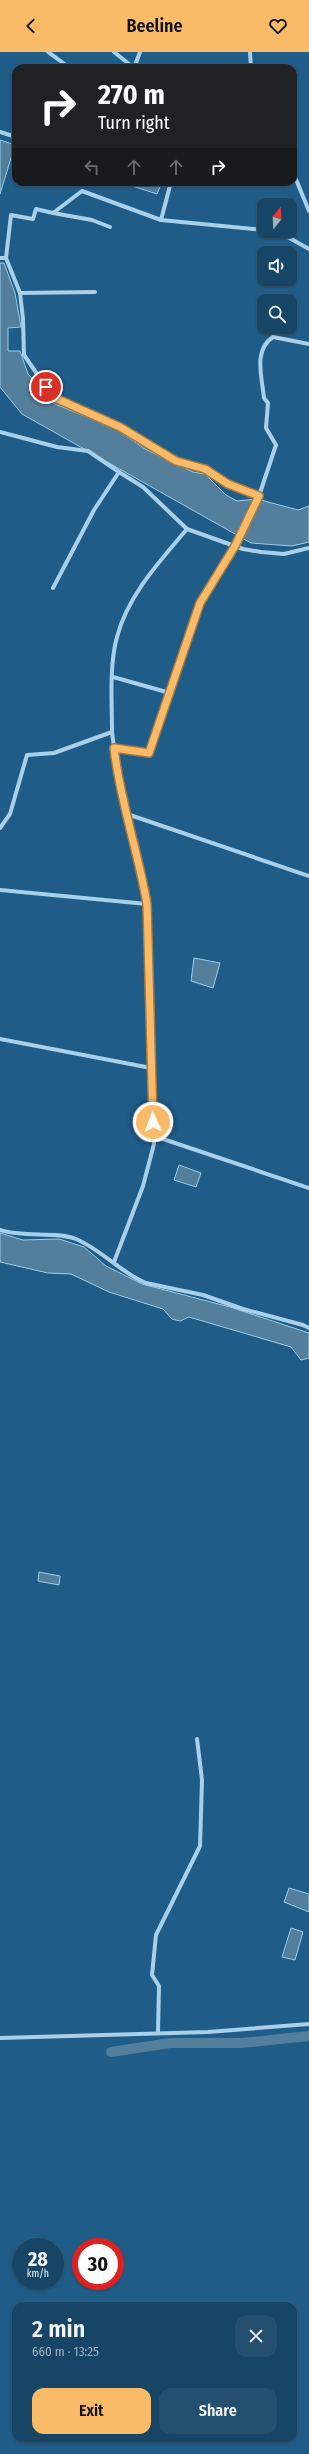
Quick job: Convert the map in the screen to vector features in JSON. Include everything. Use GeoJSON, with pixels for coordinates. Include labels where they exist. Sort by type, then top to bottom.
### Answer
{"type":"FeatureCollection","features":[{"type":"Feature","properties":{"kind":"street"},"geometry":{"type":"LineString","coordinates":[[48,52],[64,64]]}},
{"type":"Feature","properties":{"kind":"street"},"geometry":{"type":"LineString","coordinates":[[114,52],[129,64]]}},
{"type":"Feature","properties":{"kind":"street"},"geometry":{"type":"LineString","coordinates":[[136,64],[140,52]]}},
{"type":"Feature","properties":{"kind":"street"},"geometry":{"type":"LineString","coordinates":[[250,52],[251,64]]}},
{"type":"Feature","properties":{"kind":"street"},"geometry":{"type":"LineString","coordinates":[[0,132],[12,136]]}},
{"type":"Feature","properties":{"kind":"street"},"geometry":{"type":"LineString","coordinates":[[297,182],[309,211]]}},
{"type":"Feature","properties":{"kind":"street"},"geometry":{"type":"LineString","coordinates":[[161,220],[171,186]]}},
{"type":"Feature","properties":{"kind":"street"},"geometry":{"type":"LineString","coordinates":[[53,213],[82,191],[161,220],[257,229]]}},
{"type":"Feature","properties":{"kind":"street"},"geometry":{"type":"LineString","coordinates":[[110,227],[92,220],[36,209],[33,219],[11,215],[6,258],[20,293],[23,319],[24,355],[38,378],[53,397],[120,427],[176,461],[205,469],[228,484],[258,497]]}},
{"type":"Feature","properties":{"kind":"street"},"geometry":{"type":"LineString","coordinates":[[289,238],[309,249]]}},
{"type":"Feature","properties":{"kind":"street"},"geometry":{"type":"LineString","coordinates":[[0,258],[6,258]]}},
{"type":"Feature","properties":{"kind":"street"},"geometry":{"type":"LineString","coordinates":[[20,293],[95,292]]}},
{"type":"Feature","properties":{"kind":"street"},"geometry":{"type":"LineString","coordinates":[[114,748],[149,753],[200,603],[235,546],[258,497],[276,445],[266,428],[268,403],[264,398],[260,354],[264,343],[273,337],[309,344]]}},
{"type":"Feature","properties":{"kind":"street"},"geometry":{"type":"LineString","coordinates":[[0,432],[57,447],[88,451],[143,487],[186,529],[235,546],[261,552],[284,554],[309,548]]}},
{"type":"Feature","properties":{"kind":"street"},"geometry":{"type":"LineString","coordinates":[[53,588],[94,510],[119,472]]}},
{"type":"Feature","properties":{"kind":"street"},"geometry":{"type":"LineString","coordinates":[[114,1262],[143,1186],[154,1144],[154,1136],[147,904],[141,869],[118,780],[112,732],[113,677],[117,637],[126,613],[153,569],[186,529]]}},
{"type":"Feature","properties":{"kind":"street"},"geometry":{"type":"LineString","coordinates":[[113,677],[170,693]]}},
{"type":"Feature","properties":{"kind":"street"},"geometry":{"type":"LineString","coordinates":[[0,826],[10,814],[27,755],[54,753],[112,732]]}},
{"type":"Feature","properties":{"kind":"street"},"geometry":{"type":"LineString","coordinates":[[127,814],[309,876]]}},
{"type":"Feature","properties":{"kind":"street"},"geometry":{"type":"LineString","coordinates":[[0,890],[147,904]]}},
{"type":"Feature","properties":{"kind":"street"},"geometry":{"type":"LineString","coordinates":[[0,1039],[151,1068]]}},
{"type":"Feature","properties":{"kind":"street"},"geometry":{"type":"LineString","coordinates":[[154,1136],[309,1188]]}},
{"type":"Feature","properties":{"kind":"street"},"geometry":{"type":"LineString","coordinates":[[0,1230],[25,1235],[75,1238],[114,1262],[135,1279],[146,1283],[203,1295],[309,1328]]}},
{"type":"Feature","properties":{"kind":"street"},"geometry":{"type":"LineString","coordinates":[[158,2032],[159,1986],[152,1975],[156,1935],[200,1846],[202,1780],[197,1739]]}},
{"type":"Feature","properties":{"kind":"street"},"geometry":{"type":"LineString","coordinates":[[0,2038],[158,2032],[208,2032],[309,2024]]}},
{"type":"Feature","properties":{"kind":"water"},"geometry":{"type":"Polygon","coordinates":[[[0,140],[12,144],[12,155],[0,194],[0,140]]]}},
{"type":"Feature","properties":{"kind":"water"},"geometry":{"type":"Polygon","coordinates":[[[132,186],[160,186],[157,194],[132,186]]]}},
{"type":"Feature","properties":{"kind":"water"},"geometry":{"type":"Polygon","coordinates":[[[0,263],[4,263],[15,293],[21,327],[8,328],[8,351],[20,351],[28,374],[55,404],[116,429],[145,449],[193,472],[205,474],[226,495],[237,501],[257,499],[298,510],[309,506],[309,542],[292,546],[251,543],[22,414],[0,387],[0,263]]]}},
{"type":"Feature","properties":{"kind":"water"},"geometry":{"type":"Polygon","coordinates":[[[194,958],[220,963],[213,988],[191,981],[194,958]]]}},
{"type":"Feature","properties":{"kind":"water"},"geometry":{"type":"Polygon","coordinates":[[[179,1165],[201,1173],[196,1187],[174,1180],[179,1165]]]}},
{"type":"Feature","properties":{"kind":"water"},"geometry":{"type":"Polygon","coordinates":[[[0,1233],[23,1240],[59,1239],[84,1247],[106,1266],[142,1284],[230,1307],[309,1333],[309,1358],[301,1360],[291,1347],[189,1317],[180,1321],[172,1319],[163,1309],[109,1292],[71,1274],[48,1273],[0,1262],[0,1233]]]}},
{"type":"Feature","properties":{"kind":"water"},"geometry":{"type":"Polygon","coordinates":[[[39,1572],[60,1576],[59,1585],[38,1581],[39,1572]]]}},
{"type":"Feature","properties":{"kind":"water"},"geometry":{"type":"Polygon","coordinates":[[[289,1888],[309,1894],[309,1912],[284,1902],[289,1888]]]}},
{"type":"Feature","properties":{"kind":"water"},"geometry":{"type":"Polygon","coordinates":[[[291,1928],[303,1932],[295,1960],[282,1957],[291,1928]]]}},
{"type":"Feature","properties":{"kind":"waterway"},"geometry":{"type":"LineString","coordinates":[[111,2052],[170,2043],[242,2043],[309,2036]]}},
{"type":"Feature","properties":{"kind":"route"},"geometry":{"type":"LineString","coordinates":[[46,387],[53,397],[120,427],[176,461],[205,469],[228,484],[259,496],[235,546],[223,563],[200,603],[149,753],[114,748],[118,780],[141,869],[147,904],[153,1122]]}}]}
